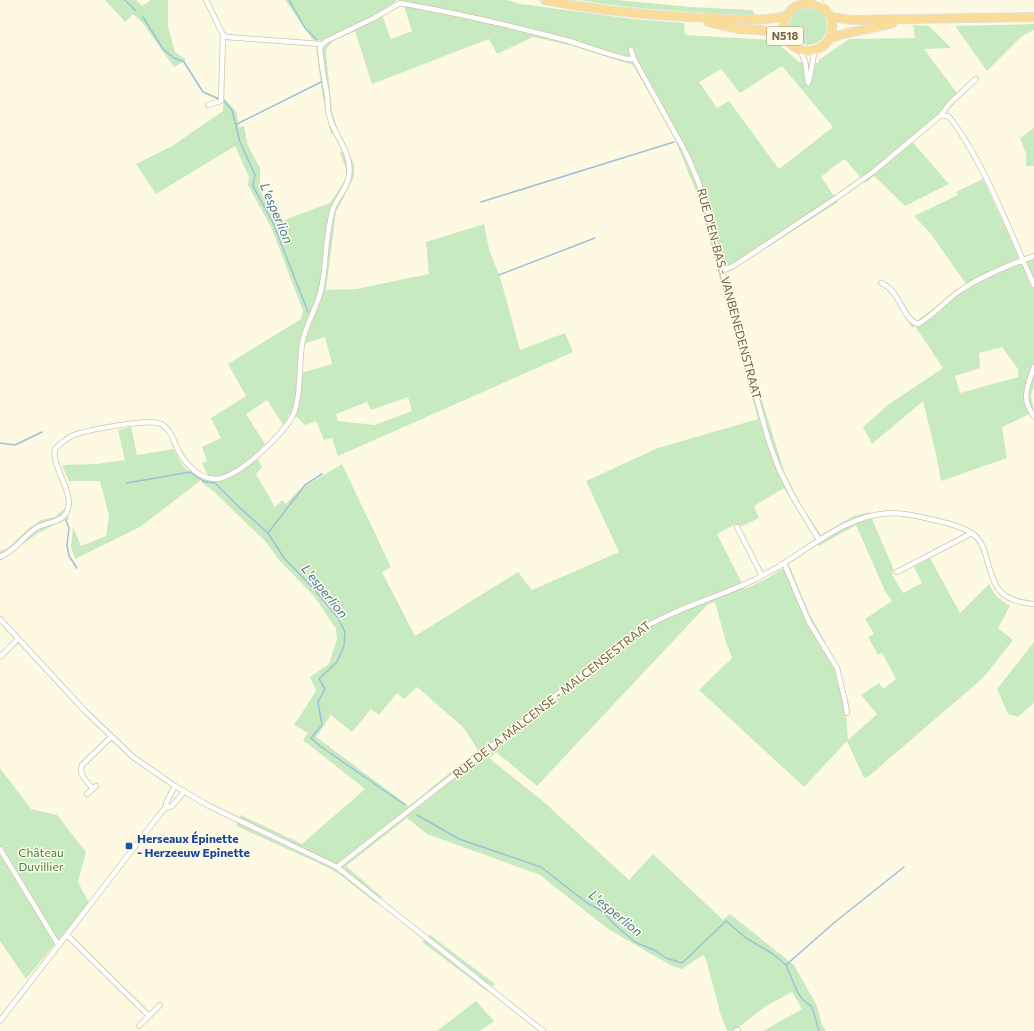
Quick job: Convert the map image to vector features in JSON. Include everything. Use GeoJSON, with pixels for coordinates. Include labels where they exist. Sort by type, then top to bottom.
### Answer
{"type":"FeatureCollection","features":[{"type":"Feature","properties":{"kind":"highway","name":"N518"},"geometry":{"type":"LineString","coordinates":[[545,0],[595,8],[734,20],[773,19],[786,16]]}},
{"type":"Feature","properties":{"kind":"highway","name":"N518"},"geometry":{"type":"LineString","coordinates":[[907,20],[872,29],[846,32],[830,38],[821,47],[815,50],[800,50],[791,44],[785,35],[783,27],[786,16],[793,6],[799,2],[810,1],[820,3],[831,17],[863,21],[1034,17]]}},
{"type":"Feature","properties":{"kind":"highway","name":"N518"},"geometry":{"type":"LineString","coordinates":[[690,17],[738,29],[760,30],[785,35]]}},
{"type":"Feature","properties":{"kind":"highway"},"geometry":{"type":"LineString","coordinates":[[830,38],[833,24],[831,17]]}},
{"type":"Feature","properties":{"kind":"street"},"geometry":{"type":"LineString","coordinates":[[206,0],[223,35],[221,101],[208,105]]}},
{"type":"Feature","properties":{"kind":"street"},"geometry":{"type":"LineString","coordinates":[[223,35],[227,37],[322,44],[400,3],[434,9],[570,42],[627,60],[634,59]]}},
{"type":"Feature","properties":{"kind":"street"},"geometry":{"type":"LineString","coordinates":[[0,557],[13,549],[36,528],[64,516],[67,510],[68,502],[54,458],[55,448],[61,442],[75,435],[133,424],[152,422],[160,424],[167,428],[185,462],[193,470],[202,475],[217,479],[237,472],[253,459],[277,436],[293,415],[298,394],[302,342],[321,291],[332,212],[350,175],[346,156],[329,115],[320,47],[322,44]]}},
{"type":"Feature","properties":{"kind":"street","name":"RUE D'EN-BAS - VANBENEDENSTRAAT"},"geometry":{"type":"LineString","coordinates":[[631,50],[634,59],[683,147],[698,181],[708,212],[722,271],[769,442],[779,469],[793,497],[819,540]]}},
{"type":"Feature","properties":{"kind":"street"},"geometry":{"type":"LineString","coordinates":[[800,50],[805,61],[808,83],[815,50]]}},
{"type":"Feature","properties":{"kind":"street"},"geometry":{"type":"LineString","coordinates":[[722,271],[735,265],[836,198],[889,160],[940,116],[950,103],[976,79]]}},
{"type":"Feature","properties":{"kind":"street"},"geometry":{"type":"LineString","coordinates":[[940,116],[948,116],[954,122],[975,156],[1009,227],[1022,261],[1034,285]]}},
{"type":"Feature","properties":{"kind":"street"},"geometry":{"type":"LineString","coordinates":[[881,283],[888,286],[893,292],[910,320],[918,324],[925,320],[966,286],[985,276],[1034,256]]}},
{"type":"Feature","properties":{"kind":"street"},"geometry":{"type":"LineString","coordinates":[[1034,367],[1026,396],[1026,404],[1034,416]]}},
{"type":"Feature","properties":{"kind":"street","name":"RUE DE LA MALCENSE - MALCENSESTRAAT"},"geometry":{"type":"LineString","coordinates":[[337,867],[638,631],[656,620],[756,580],[847,524],[876,515],[892,513],[909,514],[954,525],[972,533],[979,538],[983,545],[991,574],[999,591],[1014,601],[1034,604]]}},
{"type":"Feature","properties":{"kind":"street"},"geometry":{"type":"LineString","coordinates":[[737,527],[762,576]]}},
{"type":"Feature","properties":{"kind":"street"},"geometry":{"type":"LineString","coordinates":[[897,572],[972,533]]}},
{"type":"Feature","properties":{"kind":"street"},"geometry":{"type":"LineString","coordinates":[[784,563],[809,622],[838,668],[846,701],[847,713]]}},
{"type":"Feature","properties":{"kind":"street"},"geometry":{"type":"LineString","coordinates":[[0,619],[85,711],[133,757],[184,792],[239,821],[337,867],[543,1031]]}},
{"type":"Feature","properties":{"kind":"street"},"geometry":{"type":"LineString","coordinates":[[0,657],[18,639]]}},
{"type":"Feature","properties":{"kind":"street"},"geometry":{"type":"LineString","coordinates":[[87,794],[95,787],[81,775],[80,769],[82,765],[111,737]]}},
{"type":"Feature","properties":{"kind":"street"},"geometry":{"type":"LineString","coordinates":[[0,1021],[165,808],[174,786]]}},
{"type":"Feature","properties":{"kind":"street"},"geometry":{"type":"LineString","coordinates":[[165,808],[172,806],[184,792]]}},
{"type":"Feature","properties":{"kind":"street"},"geometry":{"type":"LineString","coordinates":[[0,849],[59,946]]}},
{"type":"Feature","properties":{"kind":"street"},"geometry":{"type":"LineString","coordinates":[[68,935],[149,1016]]}},
{"type":"Feature","properties":{"kind":"street"},"geometry":{"type":"LineString","coordinates":[[139,1026],[160,1005]]}},
{"type":"Feature","properties":{"kind":"green space"},"geometry":{"type":"Polygon","coordinates":[[[105,0],[136,0],[142,6],[151,0],[168,0],[168,27],[175,52],[186,60],[174,67],[142,22],[133,14],[125,22],[105,0]]]}},
{"type":"Feature","properties":{"kind":"green space"},"geometry":{"type":"Polygon","coordinates":[[[285,0],[397,0],[381,12],[391,39],[412,31],[404,6],[398,0],[507,0],[521,4],[633,19],[684,23],[685,35],[774,40],[799,62],[818,63],[819,60],[849,39],[915,38],[913,25],[929,26],[951,48],[924,49],[960,97],[950,108],[936,117],[910,139],[949,184],[905,206],[874,176],[865,183],[845,159],[821,177],[838,202],[725,273],[735,307],[728,310],[699,199],[674,137],[633,65],[569,45],[533,37],[497,54],[489,39],[372,84],[355,31],[334,41],[330,44],[326,52],[332,112],[338,130],[331,134],[323,98],[316,48],[320,40],[313,40],[285,0]],[[782,66],[740,93],[721,69],[699,82],[717,108],[729,101],[779,169],[833,127],[782,66]]]}},
{"type":"Feature","properties":{"kind":"green space"},"geometry":{"type":"Polygon","coordinates":[[[579,0],[616,0],[691,7],[752,10],[756,16],[689,12],[579,0]]]}},
{"type":"Feature","properties":{"kind":"green space"},"geometry":{"type":"Polygon","coordinates":[[[808,7],[818,10],[824,16],[827,26],[824,36],[818,42],[808,45],[798,42],[792,36],[789,26],[792,16],[798,10],[808,7]]]}},
{"type":"Feature","properties":{"kind":"green space"},"geometry":{"type":"Polygon","coordinates":[[[1034,24],[1034,30],[1022,36],[987,71],[955,26],[1034,24]]]}},
{"type":"Feature","properties":{"kind":"green space"},"geometry":{"type":"Polygon","coordinates":[[[224,98],[236,111],[239,127],[244,126],[248,146],[260,168],[260,189],[268,207],[279,222],[330,203],[346,179],[346,168],[340,153],[346,149],[354,164],[354,177],[336,212],[326,290],[356,289],[429,274],[426,242],[484,224],[489,249],[501,280],[520,350],[565,333],[573,352],[338,456],[332,438],[324,440],[316,421],[305,425],[298,418],[289,414],[283,425],[267,400],[246,414],[265,444],[255,454],[262,467],[256,474],[275,507],[282,500],[286,504],[298,491],[342,464],[391,567],[382,572],[415,636],[518,572],[532,590],[619,552],[586,481],[658,448],[758,419],[737,342],[743,339],[784,471],[802,507],[821,535],[853,516],[869,512],[894,570],[892,575],[903,593],[922,583],[914,567],[930,558],[960,613],[989,584],[998,597],[1010,606],[998,628],[1013,640],[983,678],[869,776],[864,778],[847,741],[804,787],[699,690],[732,658],[715,602],[707,605],[537,786],[496,752],[489,758],[544,802],[629,880],[653,854],[723,920],[730,914],[794,965],[817,1006],[822,1025],[826,1031],[763,1031],[802,1009],[792,992],[766,1006],[734,1031],[727,1031],[721,1016],[706,959],[703,955],[682,969],[672,966],[608,929],[540,875],[427,834],[407,818],[346,866],[382,897],[376,903],[339,874],[327,867],[236,826],[241,815],[302,844],[365,789],[303,740],[308,733],[294,725],[316,691],[310,677],[329,664],[337,639],[336,629],[314,596],[278,559],[266,542],[213,491],[201,482],[205,479],[210,480],[202,463],[207,461],[202,447],[221,438],[211,418],[246,396],[228,364],[301,319],[303,311],[272,229],[248,185],[249,177],[235,146],[156,194],[136,164],[172,146],[223,111],[224,98]],[[325,337],[300,345],[298,374],[332,364],[325,337]],[[408,397],[371,410],[367,402],[336,414],[338,421],[375,425],[412,411],[408,397]],[[784,488],[754,506],[759,518],[740,527],[739,524],[735,524],[717,534],[745,589],[766,579],[789,565],[810,615],[826,643],[822,646],[837,670],[845,705],[848,740],[877,714],[861,695],[879,683],[883,689],[896,679],[882,653],[878,655],[868,637],[874,634],[865,619],[892,601],[885,591],[856,525],[819,546],[784,488]],[[417,687],[404,699],[397,693],[379,715],[371,709],[352,732],[331,715],[316,737],[409,806],[478,750],[463,727],[417,687]]]}},
{"type":"Feature","properties":{"kind":"green space"},"geometry":{"type":"Polygon","coordinates":[[[1034,128],[1034,166],[1026,166],[1026,154],[1020,138],[1034,128]]]}},
{"type":"Feature","properties":{"kind":"green space"},"geometry":{"type":"Polygon","coordinates":[[[983,179],[1021,264],[1034,259],[1034,384],[1031,396],[1034,412],[1002,427],[1007,458],[941,481],[923,401],[872,444],[863,427],[889,404],[943,368],[915,326],[912,328],[895,300],[900,297],[913,319],[918,320],[966,284],[931,234],[914,216],[958,195],[956,192],[983,179]],[[1002,347],[979,353],[980,368],[955,376],[960,393],[1018,377],[1018,369],[1002,347]]]}},
{"type":"Feature","properties":{"kind":"green space"},"geometry":{"type":"Polygon","coordinates":[[[131,427],[137,455],[173,449],[184,467],[200,481],[140,527],[75,559],[71,547],[73,527],[81,546],[106,536],[109,516],[100,481],[69,481],[62,465],[96,464],[125,460],[118,430],[131,427]]]}},
{"type":"Feature","properties":{"kind":"green space"},"geometry":{"type":"Polygon","coordinates":[[[65,508],[69,519],[38,533],[0,561],[0,551],[8,548],[27,530],[41,520],[55,517],[65,508]]]}},
{"type":"Feature","properties":{"kind":"green space"},"geometry":{"type":"Polygon","coordinates":[[[1034,642],[1034,703],[1018,717],[1008,714],[997,689],[1034,642]]]}},
{"type":"Feature","properties":{"kind":"green space","name":"Château Duvillier"},"geometry":{"type":"Polygon","coordinates":[[[0,768],[31,809],[57,815],[86,852],[78,882],[89,903],[26,979],[0,941],[0,768]]]}},
{"type":"Feature","properties":{"kind":"green space"},"geometry":{"type":"Polygon","coordinates":[[[430,935],[495,984],[487,991],[422,942],[430,935]]]}},
{"type":"Feature","properties":{"kind":"green space"},"geometry":{"type":"Polygon","coordinates":[[[476,1001],[494,1021],[480,1031],[437,1031],[476,1001]]]}},
{"type":"Feature","properties":{"kind":"waterway","name":"L'esperlion"},"geometry":{"type":"LineString","coordinates":[[125,0],[136,11]]}},
{"type":"Feature","properties":{"kind":"waterway"},"geometry":{"type":"LineString","coordinates":[[289,0],[305,28],[317,40]]}},
{"type":"Feature","properties":{"kind":"waterway","name":"L'esperlion"},"geometry":{"type":"LineString","coordinates":[[143,17],[163,49],[174,58],[184,62],[203,92],[219,99]]}},
{"type":"Feature","properties":{"kind":"waterway"},"geometry":{"type":"LineString","coordinates":[[237,124],[321,82]]}},
{"type":"Feature","properties":{"kind":"waterway","name":"L'esperlion"},"geometry":{"type":"LineString","coordinates":[[224,101],[232,110],[240,142],[255,175],[253,186],[273,223],[308,312]]}},
{"type":"Feature","properties":{"kind":"waterway"},"geometry":{"type":"LineString","coordinates":[[481,202],[674,142]]}},
{"type":"Feature","properties":{"kind":"waterway"},"geometry":{"type":"LineString","coordinates":[[499,275],[595,238]]}},
{"type":"Feature","properties":{"kind":"waterway"},"geometry":{"type":"LineString","coordinates":[[0,443],[15,445],[42,432]]}},
{"type":"Feature","properties":{"kind":"waterway"},"geometry":{"type":"LineString","coordinates":[[127,483],[190,472],[206,482],[215,483],[268,533]]}},
{"type":"Feature","properties":{"kind":"waterway","name":"L'esperlion"},"geometry":{"type":"LineString","coordinates":[[322,474],[305,485],[268,533],[284,558],[314,589],[338,618],[345,632],[344,646],[337,662],[319,679],[325,689],[318,702],[322,725],[311,738],[320,746],[405,805]]}},
{"type":"Feature","properties":{"kind":"waterway"},"geometry":{"type":"LineString","coordinates":[[66,520],[69,528],[67,545],[69,556],[77,568]]}},
{"type":"Feature","properties":{"kind":"waterway","name":"L'esperlion"},"geometry":{"type":"LineString","coordinates":[[417,815],[459,839],[541,867],[587,903],[602,911],[615,925],[635,942],[654,950],[666,958],[682,963],[726,921],[746,938],[773,954],[786,965],[797,991],[802,999],[812,1007],[819,1031]]}},
{"type":"Feature","properties":{"kind":"waterway"},"geometry":{"type":"LineString","coordinates":[[786,965],[835,922],[904,867]]}},
{"type":"Feature","properties":{"kind":"place","name":"Herseaux Épinette - Herzeeuw Epinette"},"geometry":{"type":"Point","coordinates":[129,846]}}]}
